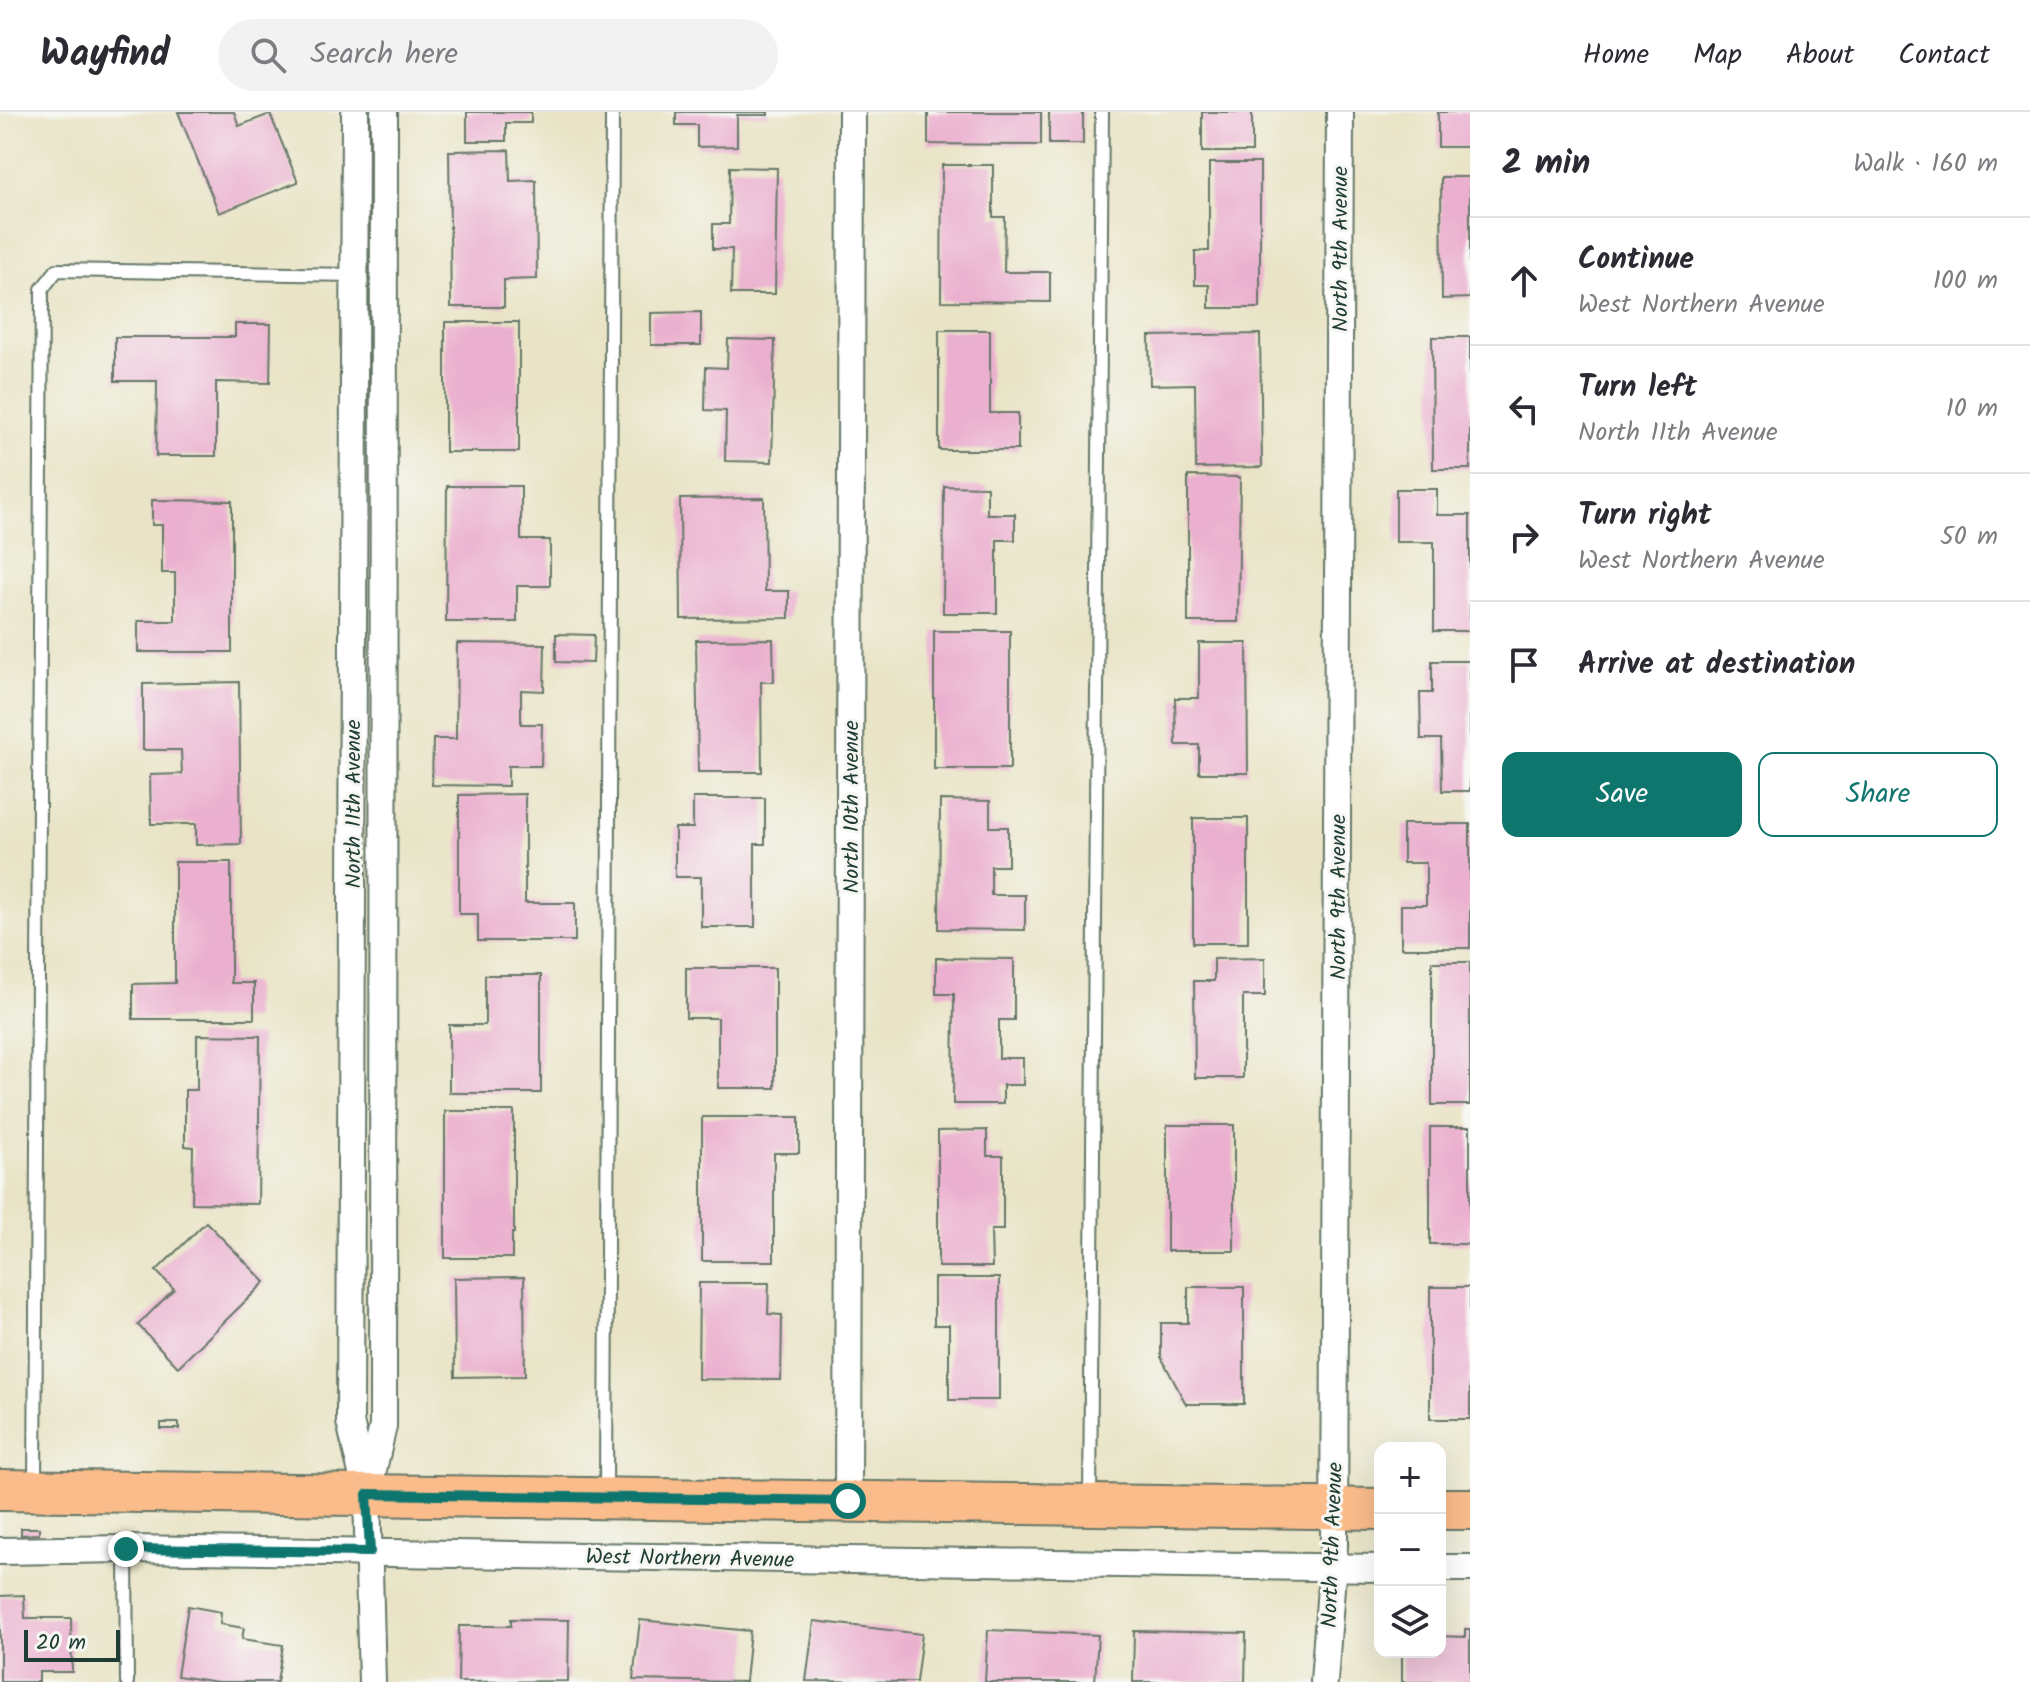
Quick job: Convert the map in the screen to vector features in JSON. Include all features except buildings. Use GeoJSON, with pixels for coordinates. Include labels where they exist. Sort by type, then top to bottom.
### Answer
{"type":"FeatureCollection","features":[{"type":"Feature","properties":{"kind":"main road"},"geometry":{"type":"LineString","coordinates":[[18,1490],[1374,1509]]}},
{"type":"Feature","properties":{"kind":"main road"},"geometry":{"type":"LineString","coordinates":[[1446,1509],[1470,1509]]}},
{"type":"Feature","properties":{"kind":"street","name":"North 11th Avenue"},"geometry":{"type":"LineString","coordinates":[[355,112],[350,1422],[367,1494],[372,1682]]}},
{"type":"Feature","properties":{"kind":"street","name":"North 11th Avenue"},"geometry":{"type":"LineString","coordinates":[[367,1494],[383,1426],[384,112]]}},
{"type":"Feature","properties":{"kind":"street","name":"North 10th Avenue"},"geometry":{"type":"LineString","coordinates":[[848,1501],[852,112]]}},
{"type":"Feature","properties":{"kind":"street","name":"North 9th Avenue"},"geometry":{"type":"LineString","coordinates":[[1324,1682],[1334,1567],[1340,112]]}},
{"type":"Feature","properties":{"kind":"street","name":"West Northern Avenue"},"geometry":{"type":"LineString","coordinates":[[0,1551],[126,1549],[1374,1568]]}},
{"type":"Feature","properties":{"kind":"street"},"geometry":{"type":"LineString","coordinates":[[1446,1568],[1470,1568]]}},
{"type":"Feature","properties":{"kind":"lane"},"geometry":{"type":"LineString","coordinates":[[605,1498],[612,112]]}},
{"type":"Feature","properties":{"kind":"lane"},"geometry":{"type":"LineString","coordinates":[[1090,1504],[1102,112]]}},
{"type":"Feature","properties":{"kind":"lane"},"geometry":{"type":"LineString","coordinates":[[18,1490],[42,289],[57,270],[355,275]]}},
{"type":"Feature","properties":{"kind":"lane"},"geometry":{"type":"LineString","coordinates":[[126,1549],[127,1682]]}},
{"type":"Feature","properties":{"kind":"route"},"geometry":{"type":"LineString","coordinates":[[126,1549],[370,1552],[367,1494],[848,1501]]}}]}
